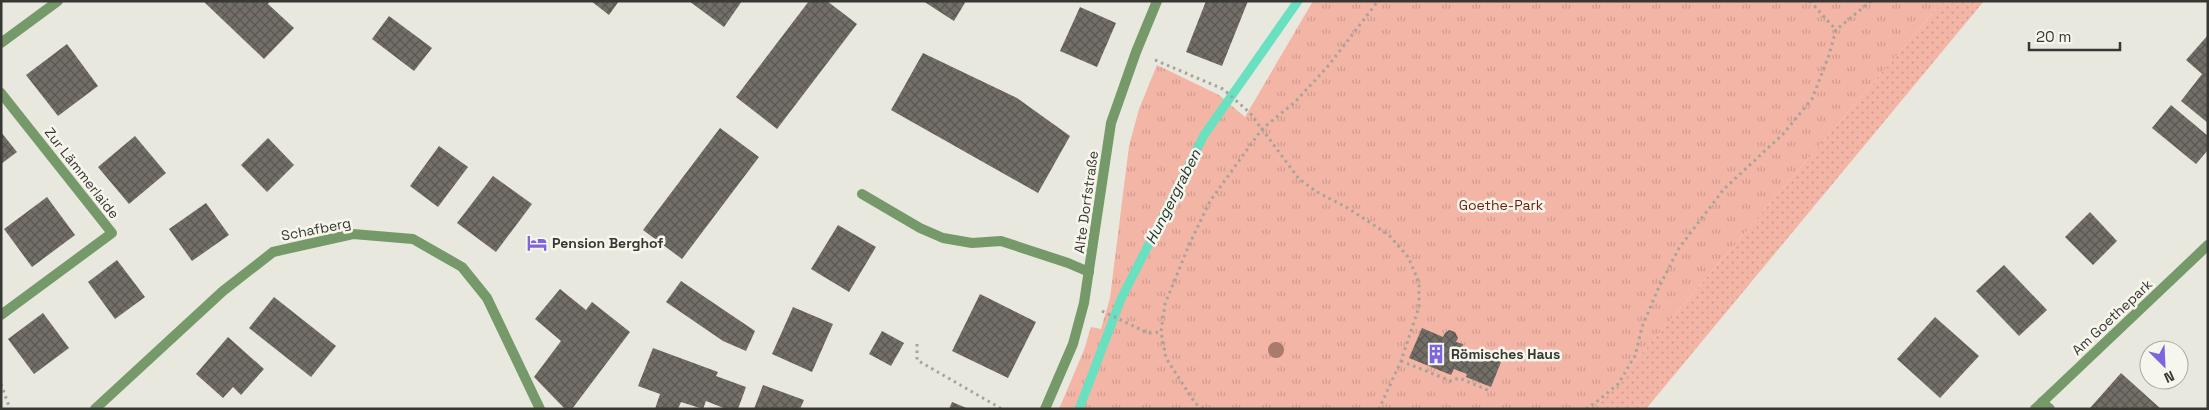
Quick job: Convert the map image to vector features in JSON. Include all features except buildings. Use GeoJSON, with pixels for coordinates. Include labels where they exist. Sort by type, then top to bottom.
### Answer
{"type":"FeatureCollection","features":[{"type":"Feature","properties":{"kind":"street"},"geometry":{"type":"LineString","coordinates":[[1,43],[58,1]]}},
{"type":"Feature","properties":{"kind":"street","name":"Alte Dorfstraße"},"geometry":{"type":"LineString","coordinates":[[1046,409],[1073,344],[1089,272],[1111,123],[1136,52],[1157,1]]}},
{"type":"Feature","properties":{"kind":"street","name":"Zur Lämmerlaide"},"geometry":{"type":"LineString","coordinates":[[1,93],[112,233],[1,316]]}},
{"type":"Feature","properties":{"kind":"street"},"geometry":{"type":"LineString","coordinates":[[862,194],[920,228],[943,238],[972,243],[1001,241],[1068,263],[1089,272]]}},
{"type":"Feature","properties":{"kind":"street","name":"Schafberg"},"geometry":{"type":"LineString","coordinates":[[95,409],[223,291],[273,252],[352,234],[413,239],[462,266],[487,298],[540,409]]}},
{"type":"Feature","properties":{"kind":"street","name":"Am Goethepark"},"geometry":{"type":"LineString","coordinates":[[2042,407],[2208,245]]}},
{"type":"Feature","properties":{"kind":"path"},"geometry":{"type":"LineString","coordinates":[[1203,409],[1195,403],[1166,358],[1161,332],[1165,304],[1210,201],[1262,129],[1295,102],[1324,71],[1378,1]]}},
{"type":"Feature","properties":{"kind":"path"},"geometry":{"type":"LineString","coordinates":[[1810,1],[1836,30]]}},
{"type":"Feature","properties":{"kind":"path"},"geometry":{"type":"LineString","coordinates":[[1586,409],[1618,384],[1635,356],[1642,328],[1658,289],[1679,248],[1724,189],[1783,134],[1812,99],[1829,55],[1836,30],[1871,1]]}},
{"type":"Feature","properties":{"kind":"path"},"geometry":{"type":"LineString","coordinates":[[1136,52],[1223,89],[1250,113],[1299,179],[1316,192],[1346,207],[1389,235],[1408,257],[1419,282],[1419,307],[1402,361],[1379,409]]}},
{"type":"Feature","properties":{"kind":"path"},"geometry":{"type":"LineString","coordinates":[[1109,314],[1148,333],[1161,332]]}},
{"type":"Feature","properties":{"kind":"path"},"geometry":{"type":"LineString","coordinates":[[917,344],[917,360],[1002,409]]}},
{"type":"Feature","properties":{"kind":"path"},"geometry":{"type":"LineString","coordinates":[[1402,361],[1451,381],[1459,378],[1490,390]]}},
{"type":"Feature","properties":{"kind":"path"},"geometry":{"type":"LineString","coordinates":[[1,384],[10,409]]}},
{"type":"Feature","properties":{"kind":"green space","name":"Goethe-Park"},"geometry":{"type":"Polygon","coordinates":[[[1313,1],[1943,1],[1594,409],[1059,409],[1084,350],[1091,327],[1101,329],[1110,298],[1129,146],[1139,109],[1157,65],[1219,95],[1245,117],[1313,1]]]}},
{"type":"Feature","properties":{"kind":"green space"},"geometry":{"type":"Polygon","coordinates":[[[1943,1],[1984,1],[1646,409],[1594,409],[1943,1]]]}},
{"type":"Feature","properties":{"kind":"waterway","name":"Hungergraben"},"geometry":{"type":"LineString","coordinates":[[1079,409],[1121,299],[1204,135],[1298,1]]}},
{"type":"Feature","properties":{"kind":"place","name":"Pension Berghof"},"geometry":{"type":"Point","coordinates":[537,243]}},
{"type":"Feature","properties":{"kind":"place","name":"Römisches Haus"},"geometry":{"type":"Point","coordinates":[1436,354]}}]}
